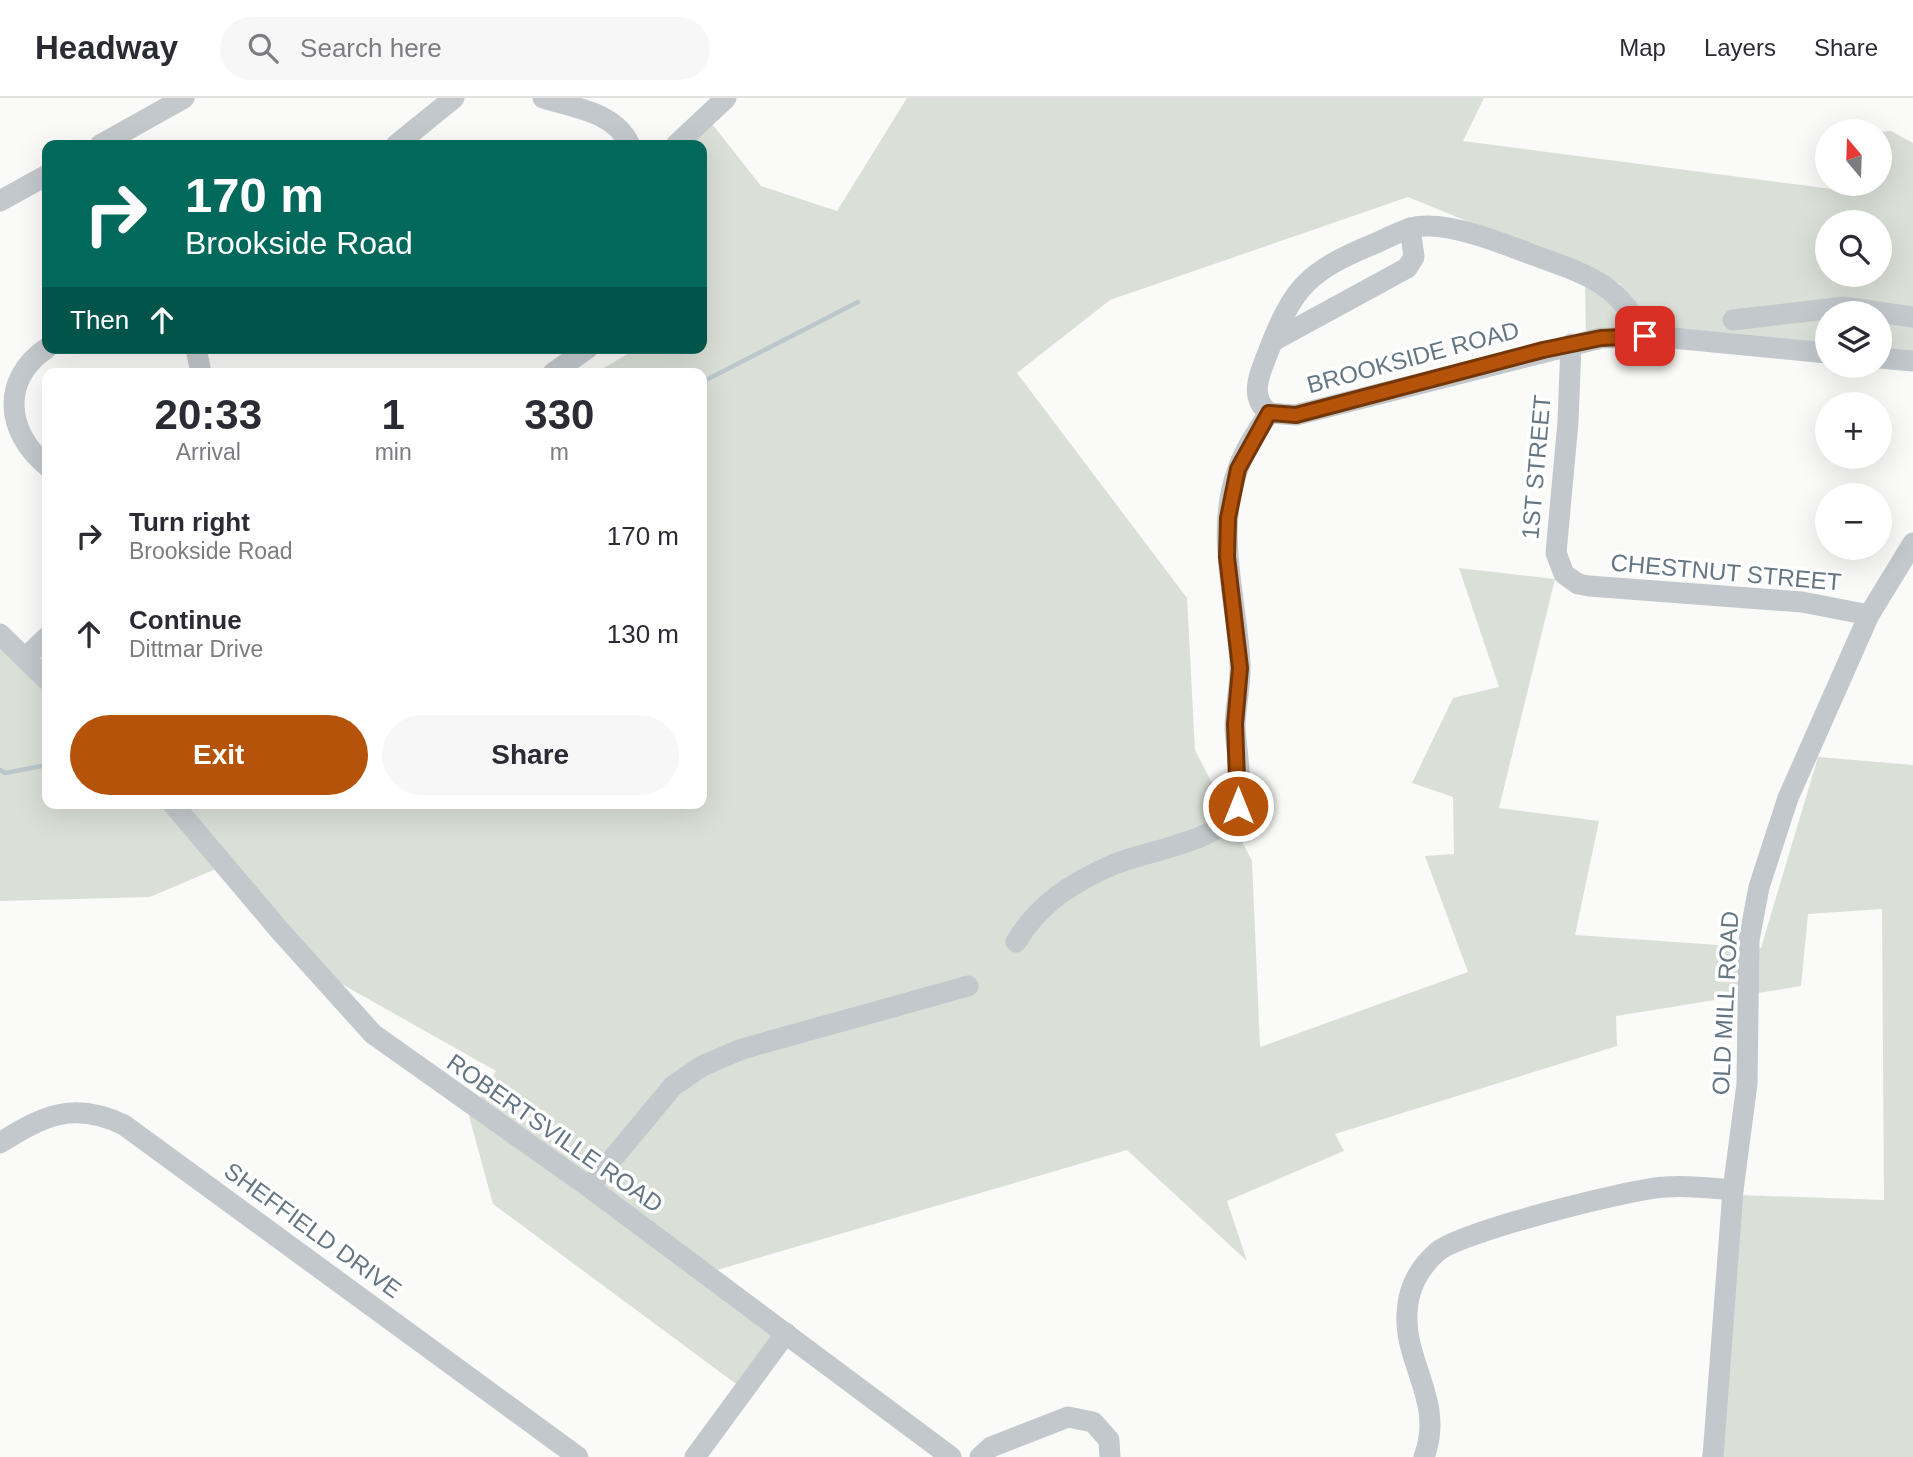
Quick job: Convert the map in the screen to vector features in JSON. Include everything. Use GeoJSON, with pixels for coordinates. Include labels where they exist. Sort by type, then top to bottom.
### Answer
{"type":"FeatureCollection","features":[{"type":"Feature","properties":{"kind":"street"},"geometry":{"type":"LineString","coordinates":[[109,140],[184,98]]}},
{"type":"Feature","properties":{"kind":"street"},"geometry":{"type":"LineString","coordinates":[[402,140],[454,98]]}},
{"type":"Feature","properties":{"kind":"street"},"geometry":{"type":"LineString","coordinates":[[543,98],[608,119],[621,128],[627,140]]}},
{"type":"Feature","properties":{"kind":"street"},"geometry":{"type":"LineString","coordinates":[[681,140],[726,98]]}},
{"type":"Feature","properties":{"kind":"street"},"geometry":{"type":"LineString","coordinates":[[0,201],[42,178]]}},
{"type":"Feature","properties":{"kind":"street"},"geometry":{"type":"LineString","coordinates":[[1016,942],[1036,911],[1072,886],[1111,865],[1163,850],[1229,822],[1238,806],[1235,724],[1240,668],[1227,557],[1228,518],[1238,469],[1269,413],[1262,408],[1256,389],[1288,305],[1310,278],[1336,259],[1410,228],[1441,227],[1511,246],[1605,285],[1626,304],[1645,336]]}},
{"type":"Feature","properties":{"kind":"street"},"geometry":{"type":"LineString","coordinates":[[1273,341],[1407,268],[1414,257],[1410,228]]}},
{"type":"Feature","properties":{"kind":"street"},"geometry":{"type":"LineString","coordinates":[[1733,320],[1844,307],[1913,317]]}},
{"type":"Feature","properties":{"kind":"street","name":"BROOKSIDE ROAD"},"geometry":{"type":"LineString","coordinates":[[1269,413],[1296,415],[1601,338],[1645,336],[1815,352]]}},
{"type":"Feature","properties":{"kind":"street","name":"1ST STREET"},"geometry":{"type":"LineString","coordinates":[[1571,344],[1556,552],[1564,574],[1578,584]]}},
{"type":"Feature","properties":{"kind":"street"},"geometry":{"type":"LineString","coordinates":[[42,352],[19,378],[13,404],[14,418],[22,439],[42,461]]}},
{"type":"Feature","properties":{"kind":"street"},"geometry":{"type":"LineString","coordinates":[[560,368],[580,354]]}},
{"type":"Feature","properties":{"kind":"street"},"geometry":{"type":"LineString","coordinates":[[1892,359],[1913,361]]}},
{"type":"Feature","properties":{"kind":"street","name":"OLD MILL ROAD"},"geometry":{"type":"LineString","coordinates":[[1713,1457],[1734,1190],[1748,1084],[1749,940],[1759,887],[1788,798],[1869,615],[1913,543]]}},
{"type":"Feature","properties":{"kind":"street","name":"CHESTNUT STREET"},"geometry":{"type":"LineString","coordinates":[[1578,584],[1822,604],[1869,615]]}},
{"type":"Feature","properties":{"kind":"street"},"geometry":{"type":"LineString","coordinates":[[0,634],[42,676]]}},
{"type":"Feature","properties":{"kind":"street"},"geometry":{"type":"LineString","coordinates":[[25,658],[42,642]]}},
{"type":"Feature","properties":{"kind":"street","name":"ROBERTSVILLE ROAD"},"geometry":{"type":"LineString","coordinates":[[177,809],[281,932],[373,1034],[589,1187],[951,1457]]}},
{"type":"Feature","properties":{"kind":"street"},"geometry":{"type":"LineString","coordinates":[[589,1187],[673,1086],[702,1066],[742,1049],[968,986]]}},
{"type":"Feature","properties":{"kind":"street","name":"SHEFFIELD DRIVE"},"geometry":{"type":"LineString","coordinates":[[0,1143],[33,1123],[59,1114],[94,1113],[124,1125],[578,1457]]}},
{"type":"Feature","properties":{"kind":"street"},"geometry":{"type":"LineString","coordinates":[[1424,1457],[1430,1437],[1431,1412],[1408,1328],[1407,1313],[1415,1280],[1437,1252],[1465,1237],[1637,1190],[1683,1186],[1734,1190]]}},
{"type":"Feature","properties":{"kind":"street"},"geometry":{"type":"LineString","coordinates":[[695,1457],[786,1333]]}},
{"type":"Feature","properties":{"kind":"street"},"geometry":{"type":"LineString","coordinates":[[980,1457],[990,1447],[1068,1417],[1093,1422],[1109,1440],[1110,1457]]}},
{"type":"Feature","properties":{"kind":"shaded area"},"geometry":{"type":"Polygon","coordinates":[[[907,98],[1484,98],[1463,141],[1815,187],[1815,196],[1892,196],[1892,132],[1913,143],[1913,359],[1892,358],[1892,301],[1815,301],[1815,352],[1586,337],[1585,279],[1623,285],[1408,197],[1110,300],[1017,373],[1187,598],[1195,750],[1252,861],[1260,1047],[1468,972],[1425,856],[1454,854],[1453,797],[1412,783],[1453,698],[1499,687],[1459,568],[1555,579],[1499,808],[1599,821],[1575,935],[1761,948],[1818,757],[1913,765],[1913,1457],[1702,1457],[1740,1195],[1884,1200],[1882,909],[1808,914],[1801,986],[1616,1016],[1617,1046],[1335,1134],[1344,1151],[1227,1201],[1247,1261],[1127,1150],[717,1270],[795,1330],[751,1395],[493,1204],[469,1116],[496,1071],[340,983],[230,863],[150,897],[0,901],[0,624],[25,646],[42,634],[42,809],[707,809],[707,368],[604,368],[628,354],[707,354],[707,140],[677,140],[709,120],[761,186],[837,211],[907,98]]]}},
{"type":"Feature","properties":{"kind":"waterway"},"geometry":{"type":"LineString","coordinates":[[707,379],[858,302]]}},
{"type":"Feature","properties":{"kind":"waterway"},"geometry":{"type":"LineString","coordinates":[[0,770],[5,773],[42,766]]}},
{"type":"Feature","properties":{"kind":"route"},"geometry":{"type":"LineString","coordinates":[[1238,806],[1235,724],[1240,668],[1227,557],[1228,518],[1238,469],[1248,446],[1269,413],[1296,415],[1543,350],[1601,338],[1645,336]]}}]}
